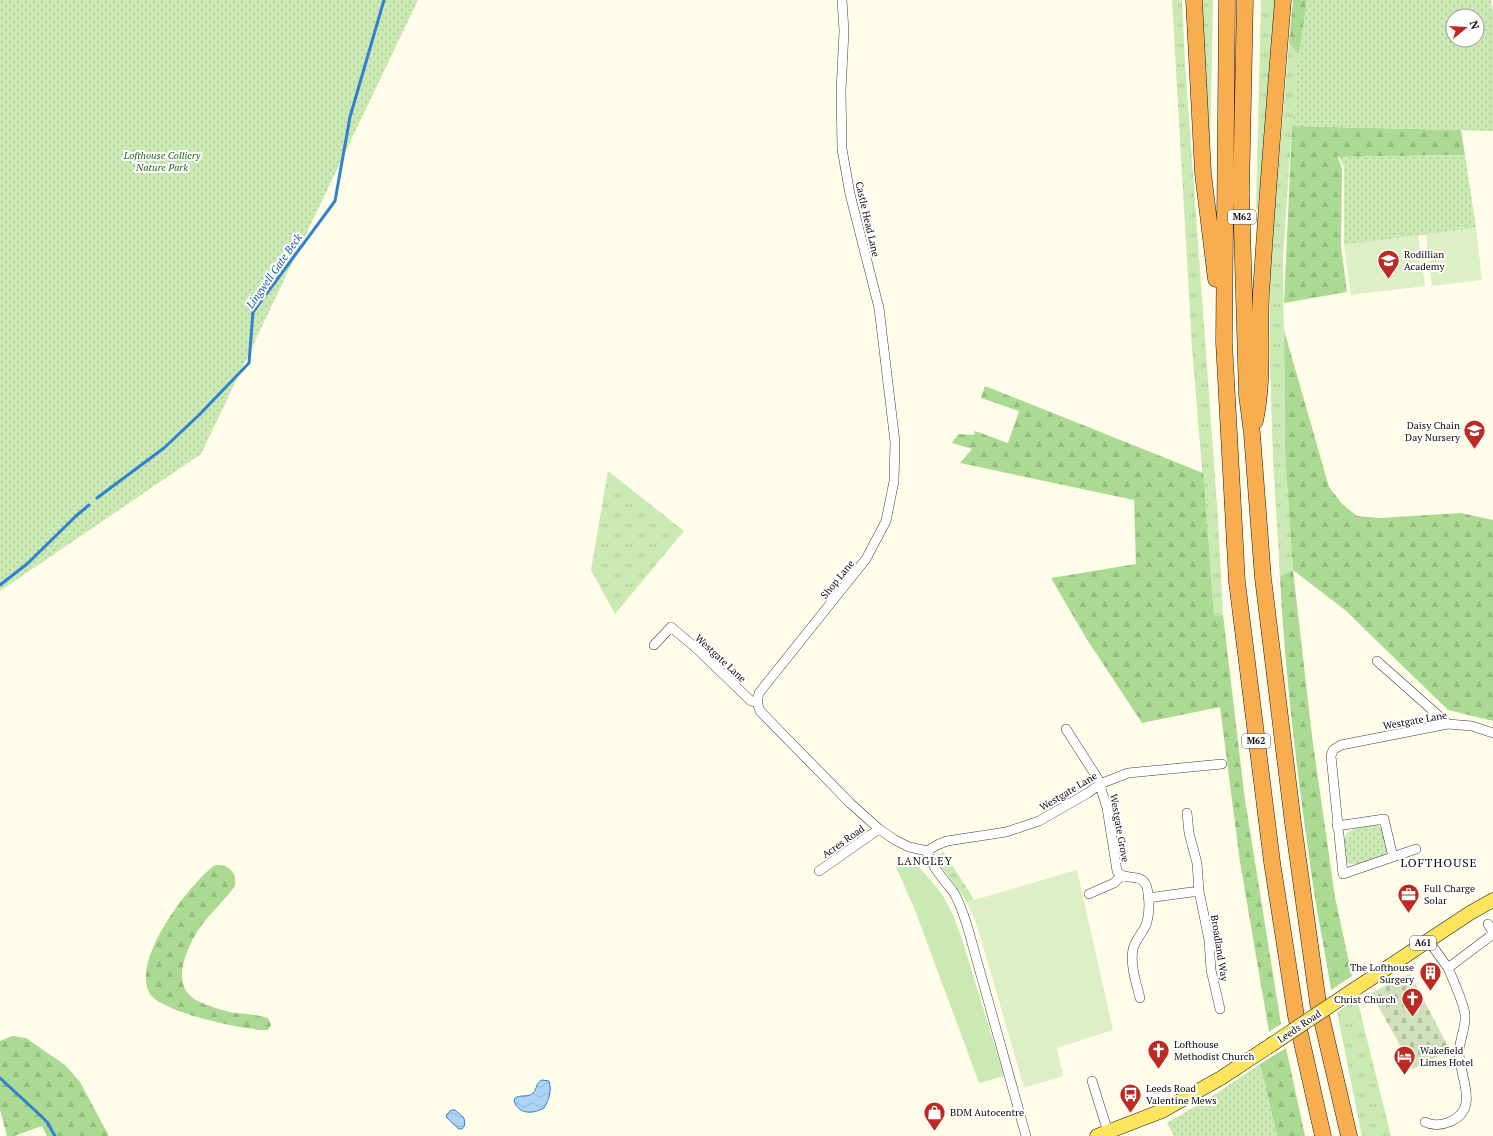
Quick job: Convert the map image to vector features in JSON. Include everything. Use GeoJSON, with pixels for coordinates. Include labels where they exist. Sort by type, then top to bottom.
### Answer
{"type":"FeatureCollection","features":[{"type":"Feature","properties":{"kind":"highway","name":"M62"},"geometry":{"type":"LineString","coordinates":[[1194,0],[1203,173],[1224,342]]}},
{"type":"Feature","properties":{"kind":"highway","name":"M62"},"geometry":{"type":"LineString","coordinates":[[1227,0],[1224,342],[1236,582],[1272,862],[1296,1016],[1322,1136]]}},
{"type":"Feature","properties":{"kind":"highway","name":"M62"},"geometry":{"type":"LineString","coordinates":[[1245,0],[1241,194],[1247,395],[1252,434],[1263,578],[1292,823],[1318,1004],[1349,1136]]}},
{"type":"Feature","properties":{"kind":"highway"},"geometry":{"type":"LineString","coordinates":[[1252,434],[1259,403],[1262,287],[1272,131],[1283,0]]}},
{"type":"Feature","properties":{"kind":"main road","name":"Leeds Road"},"geometry":{"type":"LineString","coordinates":[[1102,1134],[1162,1111],[1221,1078],[1428,940],[1493,900]]}},
{"type":"Feature","properties":{"kind":"street","name":"Castle Head Lane"},"geometry":{"type":"LineString","coordinates":[[842,0],[844,31],[841,91],[842,149],[850,194],[878,308],[895,442]]}},
{"type":"Feature","properties":{"kind":"street","name":"Shop Lane"},"geometry":{"type":"LineString","coordinates":[[757,702],[759,693],[866,559],[886,521],[894,481],[895,442]]}},
{"type":"Feature","properties":{"kind":"street","name":"Westgate Lane"},"geometry":{"type":"LineString","coordinates":[[654,645],[671,627],[696,648],[751,701],[757,702]]}},
{"type":"Feature","properties":{"kind":"street"},"geometry":{"type":"LineString","coordinates":[[1378,661],[1448,724]]}},
{"type":"Feature","properties":{"kind":"street"},"geometry":{"type":"LineString","coordinates":[[757,702],[760,711],[853,806],[879,829],[895,840],[909,847],[927,851],[937,872],[954,894],[967,925],[1026,1136]]}},
{"type":"Feature","properties":{"kind":"street","name":"Westgate Lane"},"geometry":{"type":"LineString","coordinates":[[1337,826],[1331,756],[1335,747],[1448,724],[1472,726],[1493,733]]}},
{"type":"Feature","properties":{"kind":"street","name":"Westgate Grove"},"geometry":{"type":"LineString","coordinates":[[1066,729],[1096,773],[1100,784],[1107,808],[1116,868],[1121,876],[1142,880],[1146,885],[1149,911],[1148,920],[1134,948],[1132,960],[1140,998]]}},
{"type":"Feature","properties":{"kind":"street","name":"Westgate Lane"},"geometry":{"type":"LineString","coordinates":[[927,851],[948,841],[1006,832],[1038,821],[1088,793],[1100,784],[1128,773],[1222,764]]}},
{"type":"Feature","properties":{"kind":"street","name":"Broadland Way"},"geometry":{"type":"LineString","coordinates":[[1187,813],[1189,833],[1197,863],[1200,891],[1209,940],[1211,970],[1220,1008]]}},
{"type":"Feature","properties":{"kind":"street"},"geometry":{"type":"LineString","coordinates":[[1393,857],[1384,819],[1337,826],[1343,874],[1393,857],[1416,848]]}},
{"type":"Feature","properties":{"kind":"street","name":"Acres Road"},"geometry":{"type":"LineString","coordinates":[[819,871],[879,829]]}},
{"type":"Feature","properties":{"kind":"street","name":"Westgate Grove"},"geometry":{"type":"LineString","coordinates":[[1089,894],[1114,882],[1121,876]]}},
{"type":"Feature","properties":{"kind":"street"},"geometry":{"type":"LineString","coordinates":[[1148,898],[1200,891]]}},
{"type":"Feature","properties":{"kind":"street"},"geometry":{"type":"LineString","coordinates":[[1448,968],[1491,930]]}},
{"type":"Feature","properties":{"kind":"street"},"geometry":{"type":"LineString","coordinates":[[1425,1122],[1432,1126],[1455,1119],[1463,1112],[1467,1090],[1459,1051],[1465,1014],[1448,968],[1428,940]]}},
{"type":"Feature","properties":{"kind":"street"},"geometry":{"type":"LineString","coordinates":[[1092,1081],[1102,1134]]}},
{"type":"Feature","properties":{"kind":"green space","name":"Lofthouse Colliery Nature Park"},"geometry":{"type":"Polygon","coordinates":[[[0,0],[418,0],[201,454],[0,591],[0,0]]]}},
{"type":"Feature","properties":{"kind":"green space"},"geometry":{"type":"Polygon","coordinates":[[[1172,0],[1182,0],[1185,63],[1218,519],[1223,615],[1214,616],[1192,347],[1172,0]]]}},
{"type":"Feature","properties":{"kind":"green space"},"geometry":{"type":"Polygon","coordinates":[[[1201,0],[1213,0],[1210,157],[1201,0]]]}},
{"type":"Feature","properties":{"kind":"green space"},"geometry":{"type":"Polygon","coordinates":[[[1261,0],[1276,0],[1258,209],[1256,209],[1261,0]]]}},
{"type":"Feature","properties":{"kind":"green space"},"geometry":{"type":"Polygon","coordinates":[[[1293,0],[1307,0],[1299,55],[1289,43],[1293,0]]]}},
{"type":"Feature","properties":{"kind":"green space"},"geometry":{"type":"Polygon","coordinates":[[[1307,0],[1491,0],[1493,12],[1493,131],[1292,126],[1299,55],[1307,0]]]}},
{"type":"Feature","properties":{"kind":"green space"},"geometry":{"type":"Polygon","coordinates":[[[1289,43],[1299,55],[1292,126],[1283,257],[1285,452],[1293,570],[1280,576],[1273,459],[1270,360],[1270,280],[1289,43]]]}},
{"type":"Feature","properties":{"kind":"green space"},"geometry":{"type":"Polygon","coordinates":[[[1292,126],[1461,130],[1465,155],[1339,157],[1337,155],[1342,168],[1341,246],[1347,292],[1284,303],[1292,126]]]}},
{"type":"Feature","properties":{"kind":"green space"},"geometry":{"type":"Polygon","coordinates":[[[1465,155],[1476,228],[1344,245],[1344,168],[1339,157],[1465,155]]]}},
{"type":"Feature","properties":{"kind":"green space"},"geometry":{"type":"Polygon","coordinates":[[[1476,228],[1482,280],[1432,286],[1426,234],[1476,228]]]}},
{"type":"Feature","properties":{"kind":"green space"},"geometry":{"type":"Polygon","coordinates":[[[1418,235],[1425,286],[1351,295],[1344,245],[1418,235]]]}},
{"type":"Feature","properties":{"kind":"green space"},"geometry":{"type":"Polygon","coordinates":[[[1284,330],[1329,487],[1342,504],[1357,516],[1379,518],[1461,513],[1493,520],[1493,721],[1448,710],[1345,610],[1293,570],[1285,452],[1284,330]]]}},
{"type":"Feature","properties":{"kind":"green space"},"geometry":{"type":"Polygon","coordinates":[[[985,386],[1203,473],[1214,616],[1223,615],[1245,800],[1281,1024],[1269,1032],[1240,862],[1220,707],[1142,723],[1086,638],[1051,578],[1136,564],[1134,500],[960,463],[972,449],[952,443],[958,434],[974,435],[975,431],[1008,443],[1019,411],[981,398],[985,386]]]}},
{"type":"Feature","properties":{"kind":"green space"},"geometry":{"type":"Polygon","coordinates":[[[608,471],[684,531],[615,614],[591,570],[608,471]]]}},
{"type":"Feature","properties":{"kind":"green space"},"geometry":{"type":"Polygon","coordinates":[[[1293,570],[1312,736],[1335,897],[1352,976],[1331,990],[1313,885],[1296,760],[1288,687],[1280,576],[1293,570]]]}},
{"type":"Feature","properties":{"kind":"green space"},"geometry":{"type":"Polygon","coordinates":[[[1376,825],[1382,828],[1387,852],[1386,854],[1360,863],[1350,864],[1346,862],[1344,843],[1345,837],[1348,833],[1358,828],[1376,825]]]}},
{"type":"Feature","properties":{"kind":"green space"},"geometry":{"type":"Polygon","coordinates":[[[943,851],[974,900],[967,902],[940,865],[939,857],[943,851]]]}},
{"type":"Feature","properties":{"kind":"green space"},"geometry":{"type":"Polygon","coordinates":[[[909,857],[942,894],[953,915],[962,939],[1004,1076],[979,1083],[915,910],[896,867],[909,857]]]}},
{"type":"Feature","properties":{"kind":"green space"},"geometry":{"type":"Polygon","coordinates":[[[215,865],[224,866],[231,870],[235,877],[235,886],[201,926],[190,944],[183,967],[182,978],[184,987],[190,996],[207,1005],[229,1012],[268,1018],[271,1025],[268,1030],[224,1024],[186,1014],[157,1001],[150,994],[146,980],[148,963],[165,924],[191,889],[215,865]]]}},
{"type":"Feature","properties":{"kind":"green space"},"geometry":{"type":"Polygon","coordinates":[[[1077,870],[1113,1030],[1057,1048],[1063,1076],[1024,1088],[979,932],[967,902],[1077,870]]]}},
{"type":"Feature","properties":{"kind":"green space"},"geometry":{"type":"Polygon","coordinates":[[[1410,974],[1450,1050],[1413,1069],[1371,993],[1410,974]]]}},
{"type":"Feature","properties":{"kind":"green space"},"geometry":{"type":"Polygon","coordinates":[[[1357,999],[1391,1136],[1362,1136],[1337,1012],[1357,999]]]}},
{"type":"Feature","properties":{"kind":"green space"},"geometry":{"type":"Polygon","coordinates":[[[12,1036],[26,1038],[65,1065],[80,1082],[109,1136],[47,1136],[42,1126],[14,1136],[7,1136],[0,1110],[0,1041],[12,1036]]]}},
{"type":"Feature","properties":{"kind":"green space"},"geometry":{"type":"Polygon","coordinates":[[[1286,1048],[1305,1136],[1277,1136],[1260,1064],[1286,1048]]]}},
{"type":"Feature","properties":{"kind":"green space"},"geometry":{"type":"Polygon","coordinates":[[[1260,1064],[1277,1136],[1174,1136],[1167,1123],[1211,1097],[1260,1064]]]}},
{"type":"Feature","properties":{"kind":"water"},"geometry":{"type":"Polygon","coordinates":[[[542,1080],[549,1081],[550,1088],[549,1098],[544,1108],[531,1112],[519,1109],[514,1101],[515,1098],[531,1094],[535,1091],[538,1083],[542,1080]]]}},
{"type":"Feature","properties":{"kind":"water"},"geometry":{"type":"Polygon","coordinates":[[[451,1110],[455,1110],[464,1118],[465,1125],[462,1129],[459,1129],[447,1118],[446,1115],[451,1110]]]}},
{"type":"Feature","properties":{"kind":"waterway","name":"Lingwell Gate Beck"},"geometry":{"type":"LineString","coordinates":[[97,498],[164,448],[199,415],[249,363],[253,312],[335,201],[350,117],[384,0]]}},
{"type":"Feature","properties":{"kind":"waterway","name":"Lingwell Gate Beck"},"geometry":{"type":"LineString","coordinates":[[0,585],[27,564],[89,505]]}},
{"type":"Feature","properties":{"kind":"waterway"},"geometry":{"type":"LineString","coordinates":[[0,1078],[47,1122],[55,1136]]}},
{"type":"Feature","properties":{"kind":"place","name":"Rodillian Academy"},"geometry":{"type":"Point","coordinates":[1388,280]}},
{"type":"Feature","properties":{"kind":"place","name":"Daisy Chain Day Nursery"},"geometry":{"type":"Point","coordinates":[1475,450]}},
{"type":"Feature","properties":{"kind":"place","name":"Full Charge Solar"},"geometry":{"type":"Point","coordinates":[1409,914]}},
{"type":"Feature","properties":{"kind":"place","name":"The Lofthouse Surgery"},"geometry":{"type":"Point","coordinates":[1430,992]}},
{"type":"Feature","properties":{"kind":"place","name":"Christ Church"},"geometry":{"type":"Point","coordinates":[1412,1018]}},
{"type":"Feature","properties":{"kind":"place","name":"Lofthouse Methodist Church"},"geometry":{"type":"Point","coordinates":[1158,1070]}},
{"type":"Feature","properties":{"kind":"place","name":"Wakefield Limes Hotel"},"geometry":{"type":"Point","coordinates":[1405,1076]}},
{"type":"Feature","properties":{"kind":"place","name":"Leeds Road Valentine Mews"},"geometry":{"type":"Point","coordinates":[1131,1114]}},
{"type":"Feature","properties":{"kind":"place","name":"BDM Autocentre"},"geometry":{"type":"Point","coordinates":[934,1132]}},
{"type":"Feature","properties":{"kind":"district","name":"LANGLEY"},"geometry":{"type":"Point","coordinates":[925,861]}},
{"type":"Feature","properties":{"kind":"district","name":"LOFTHOUSE"},"geometry":{"type":"Point","coordinates":[1439,863]}}]}
